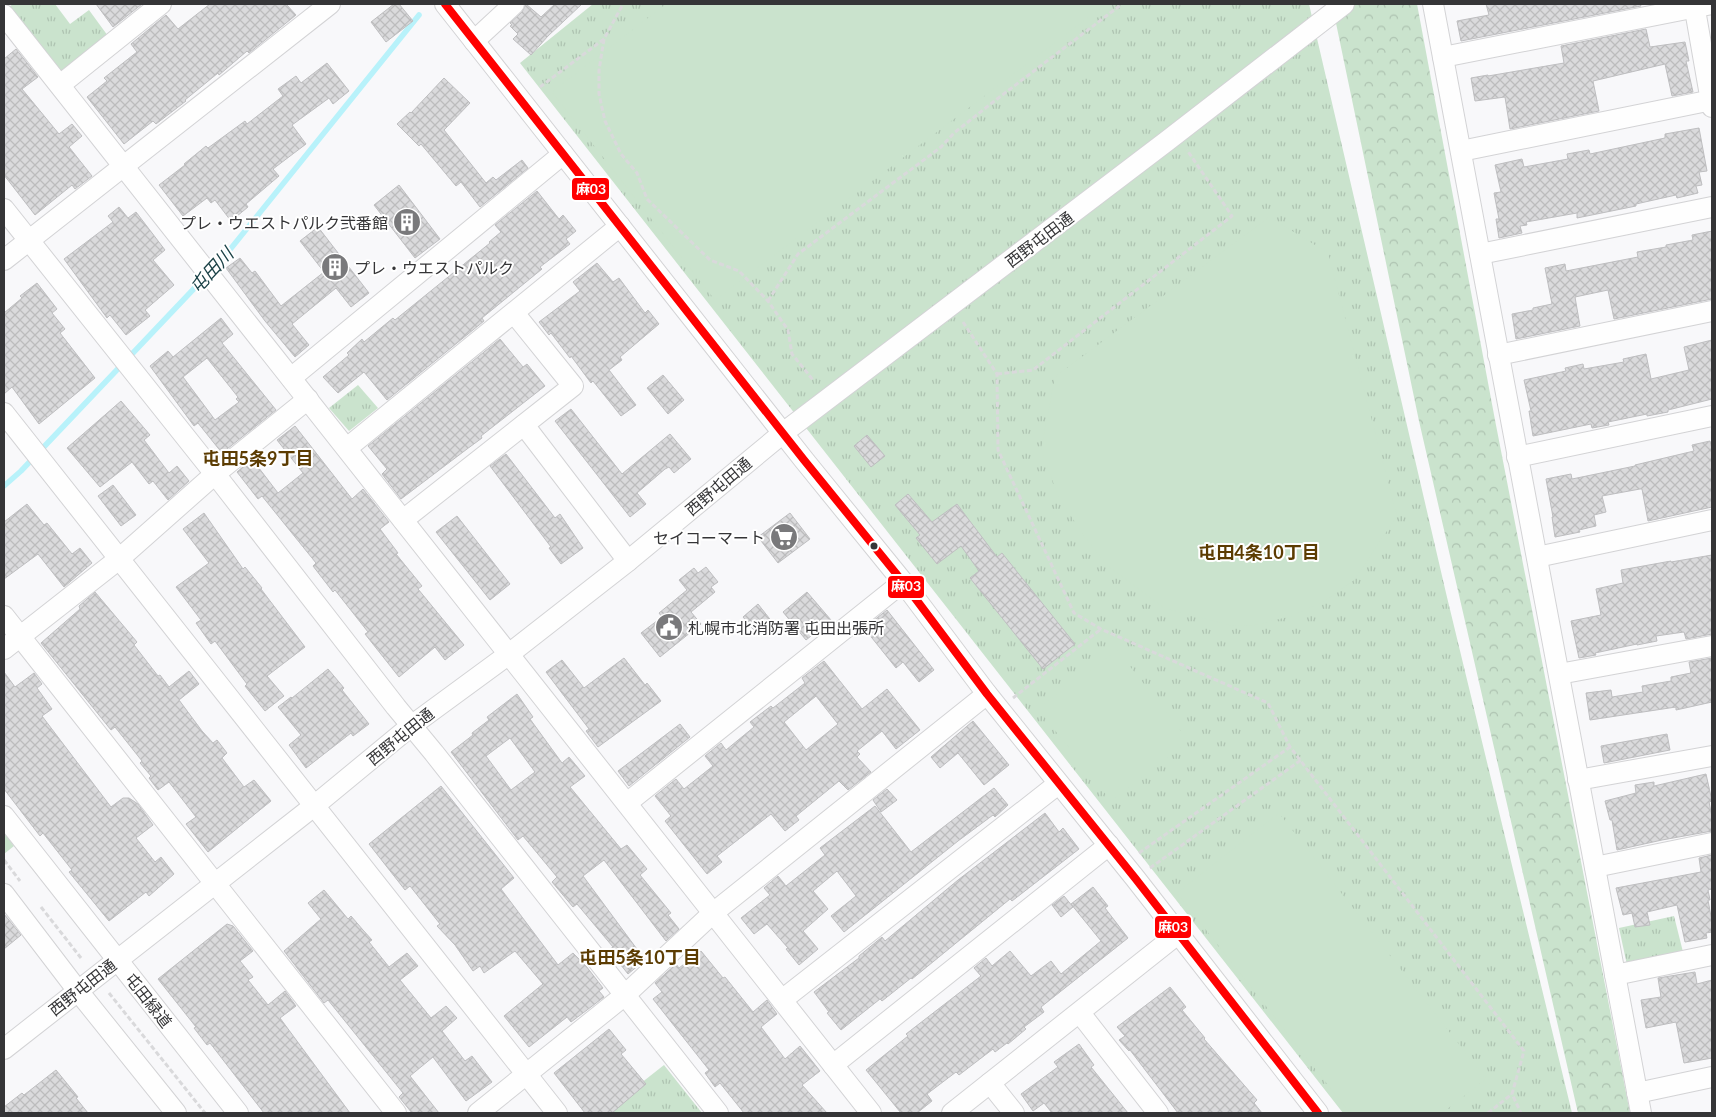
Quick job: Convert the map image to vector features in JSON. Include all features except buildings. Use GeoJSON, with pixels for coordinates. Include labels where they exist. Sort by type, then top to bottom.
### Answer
{"type":"FeatureCollection","features":[{"type":"Feature","properties":{"kind":"street"},"geometry":{"type":"LineString","coordinates":[[60,85],[161,4]]}},
{"type":"Feature","properties":{"kind":"street"},"geometry":{"type":"LineString","coordinates":[[4,260],[122,165],[330,4]]}},
{"type":"Feature","properties":{"kind":"street"},"geometry":{"type":"LineString","coordinates":[[445,4],[783,433],[903,582],[993,702],[1130,871],[1318,1113]]}},
{"type":"Feature","properties":{"kind":"street"},"geometry":{"type":"LineString","coordinates":[[474,41],[514,4]]}},
{"type":"Feature","properties":{"kind":"street"},"geometry":{"type":"LineString","coordinates":[[1433,4],[1641,1113]]}},
{"type":"Feature","properties":{"kind":"street"},"geometry":{"type":"LineString","coordinates":[[1443,57],[1700,5],[1712,102],[1461,150]]}},
{"type":"Feature","properties":{"kind":"street","name":"西野屯田通"},"geometry":{"type":"LineString","coordinates":[[4,1049],[314,806],[411,726],[509,654],[628,561],[783,433],[1168,141],[1334,8]]}},
{"type":"Feature","properties":{"kind":"street"},"geometry":{"type":"LineString","coordinates":[[4,15],[871,1113]]}},
{"type":"Feature","properties":{"kind":"street"},"geometry":{"type":"LineString","coordinates":[[291,378],[563,154]]}},
{"type":"Feature","properties":{"kind":"street"},"geometry":{"type":"LineString","coordinates":[[1480,254],[1712,207]]}},
{"type":"Feature","properties":{"kind":"street"},"geometry":{"type":"LineString","coordinates":[[4,209],[718,1113]]}},
{"type":"Feature","properties":{"kind":"street"},"geometry":{"type":"LineString","coordinates":[[347,448],[620,226]]}},
{"type":"Feature","properties":{"kind":"street"},"geometry":{"type":"LineString","coordinates":[[1498,355],[1712,312]]}},
{"type":"Feature","properties":{"kind":"street"},"geometry":{"type":"LineString","coordinates":[[403,520],[573,386],[514,313]]}},
{"type":"Feature","properties":{"kind":"street"},"geometry":{"type":"LineString","coordinates":[[4,648],[119,559],[215,474],[308,399]]}},
{"type":"Feature","properties":{"kind":"street"},"geometry":{"type":"LineString","coordinates":[[4,413],[556,1113]]}},
{"type":"Feature","properties":{"kind":"street"},"geometry":{"type":"LineString","coordinates":[[1517,457],[1712,416]]}},
{"type":"Feature","properties":{"kind":"street"},"geometry":{"type":"LineString","coordinates":[[524,425],[628,561]]}},
{"type":"Feature","properties":{"kind":"street"},"geometry":{"type":"LineString","coordinates":[[1537,557],[1712,520]]}},
{"type":"Feature","properties":{"kind":"street"},"geometry":{"type":"LineString","coordinates":[[627,803],[903,582]]}},
{"type":"Feature","properties":{"kind":"street"},"geometry":{"type":"LineString","coordinates":[[4,616],[396,1113]]}},
{"type":"Feature","properties":{"kind":"street"},"geometry":{"type":"LineString","coordinates":[[1559,674],[1712,646]]}},
{"type":"Feature","properties":{"kind":"street"},"geometry":{"type":"LineString","coordinates":[[478,1113],[624,995],[713,913],[993,702]]}},
{"type":"Feature","properties":{"kind":"street"},"geometry":{"type":"LineString","coordinates":[[1578,780],[1712,756]]}},
{"type":"Feature","properties":{"kind":"street"},"geometry":{"type":"LineString","coordinates":[[782,1000],[1058,784]]}},
{"type":"Feature","properties":{"kind":"street","name":"屯田緑道"},"geometry":{"type":"LineString","coordinates":[[4,816],[238,1113]]}},
{"type":"Feature","properties":{"kind":"street"},"geometry":{"type":"LineString","coordinates":[[1595,867],[1712,843]]}},
{"type":"Feature","properties":{"kind":"street"},"geometry":{"type":"LineString","coordinates":[[833,1065],[1109,845]]}},
{"type":"Feature","properties":{"kind":"street"},"geometry":{"type":"LineString","coordinates":[[4,894],[167,1110]]}},
{"type":"Feature","properties":{"kind":"street"},"geometry":{"type":"LineString","coordinates":[[952,1113],[1080,1013],[1178,933]]}},
{"type":"Feature","properties":{"kind":"street"},"geometry":{"type":"LineString","coordinates":[[1615,975],[1712,955]]}},
{"type":"Feature","properties":{"kind":"street"},"geometry":{"type":"LineString","coordinates":[[1080,1013],[1158,1113]]}},
{"type":"Feature","properties":{"kind":"street"},"geometry":{"type":"LineString","coordinates":[[1637,1093],[1712,1077]]}},
{"type":"Feature","properties":{"kind":"street"},"geometry":{"type":"LineString","coordinates":[[990,1083],[1014,1113]]}},
{"type":"Feature","properties":{"kind":"path"},"geometry":{"type":"LineString","coordinates":[[623,4],[604,39],[599,70],[599,94],[605,121],[621,154],[637,174],[647,199],[710,260],[739,271],[768,300],[788,330],[792,354],[812,380]]}},
{"type":"Feature","properties":{"kind":"path"},"geometry":{"type":"LineString","coordinates":[[768,300],[798,254],[941,148],[954,133],[997,98],[1122,4]]}},
{"type":"Feature","properties":{"kind":"path"},"geometry":{"type":"LineString","coordinates":[[540,87],[604,39]]}},
{"type":"Feature","properties":{"kind":"path"},"geometry":{"type":"LineString","coordinates":[[997,374],[1033,370],[1232,216],[1186,150]]}},
{"type":"Feature","properties":{"kind":"path"},"geometry":{"type":"LineString","coordinates":[[962,322],[997,374],[998,450],[1074,613],[1101,629],[1268,703],[1290,747],[1524,1051],[1512,1094],[1488,1113]]}},
{"type":"Feature","properties":{"kind":"path"},"geometry":{"type":"LineString","coordinates":[[993,702],[1101,629]]}},
{"type":"Feature","properties":{"kind":"path"},"geometry":{"type":"LineString","coordinates":[[1130,871],[1290,747]]}},
{"type":"Feature","properties":{"kind":"path"},"geometry":{"type":"LineString","coordinates":[[1130,871],[1301,760]]}},
{"type":"Feature","properties":{"kind":"path"},"geometry":{"type":"LineString","coordinates":[[109,993],[205,1113]]}},
{"type":"Feature","properties":{"kind":"path"},"geometry":{"type":"LineString","coordinates":[[1512,1094],[1521,1113]]}},
{"type":"Feature","properties":{"kind":"green space"},"geometry":{"type":"Polygon","coordinates":[[[13,4],[55,4],[70,24],[89,10],[108,36],[54,76],[5,10],[13,4]]]}},
{"type":"Feature","properties":{"kind":"green space"},"geometry":{"type":"Polygon","coordinates":[[[593,4],[1309,4],[1446,593],[1572,1113],[1343,1113],[520,63],[593,4]]]}},
{"type":"Feature","properties":{"kind":"green space"},"geometry":{"type":"Polygon","coordinates":[[[666,4],[1106,4],[715,300],[552,92],[666,4]]]}},
{"type":"Feature","properties":{"kind":"green space"},"geometry":{"type":"Polygon","coordinates":[[[1332,4],[1417,4],[1495,420],[1630,1113],[1578,1113],[1419,421],[1332,4]]]}},
{"type":"Feature","properties":{"kind":"green space"},"geometry":{"type":"Polygon","coordinates":[[[1269,217],[1328,253],[1397,516],[1354,580],[1325,601],[1292,616],[1251,626],[1229,625],[1164,608],[1108,566],[1084,536],[1058,496],[1041,449],[1055,377],[1269,217]]]}},
{"type":"Feature","properties":{"kind":"green space"},"geometry":{"type":"Polygon","coordinates":[[[358,385],[378,408],[349,431],[329,408],[358,385]]]}},
{"type":"Feature","properties":{"kind":"green space"},"geometry":{"type":"Polygon","coordinates":[[[1117,650],[1189,741],[1111,801],[1038,709],[1117,650]]]}},
{"type":"Feature","properties":{"kind":"green space"},"geometry":{"type":"Polygon","coordinates":[[[1279,813],[1486,1079],[1442,1113],[1350,1113],[1177,893],[1279,813]]]}},
{"type":"Feature","properties":{"kind":"green space"},"geometry":{"type":"Polygon","coordinates":[[[4,832],[14,846],[4,854],[4,832]]]}},
{"type":"Feature","properties":{"kind":"green space"},"geometry":{"type":"Polygon","coordinates":[[[1674,916],[1683,952],[1627,965],[1619,928],[1674,916]]]}},
{"type":"Feature","properties":{"kind":"green space"},"geometry":{"type":"Polygon","coordinates":[[[664,1065],[702,1113],[603,1113],[664,1065]]]}},
{"type":"Feature","properties":{"kind":"waterway","name":"屯田川"},"geometry":{"type":"LineString","coordinates":[[4,486],[21,471],[224,257],[419,15]]}},
{"type":"Feature","properties":{"kind":"transit line","name":"麻03"},"geometry":{"type":"LineString","coordinates":[[445,4],[804,460],[903,582],[987,694],[1135,878],[1318,1113]]}},
{"type":"Feature","properties":{"kind":"place","name":"プレ・ウエストパルク弐番館"},"geometry":{"type":"Point","coordinates":[407,222]}},
{"type":"Feature","properties":{"kind":"place","name":"プレ・ウエストパルク"},"geometry":{"type":"Point","coordinates":[335,267]}},
{"type":"Feature","properties":{"kind":"place","name":"セイコーマート"},"geometry":{"type":"Point","coordinates":[784,537]}},
{"type":"Feature","properties":{"kind":"place","name":"札幌市北消防署 屯田出張所"},"geometry":{"type":"Point","coordinates":[669,627]}},
{"type":"Feature","properties":{"kind":"district","name":"屯田5条9丁目"},"geometry":{"type":"Point","coordinates":[258,458]}},
{"type":"Feature","properties":{"kind":"district","name":"屯田4条10丁目"},"geometry":{"type":"Point","coordinates":[1259,552]}},
{"type":"Feature","properties":{"kind":"district","name":"屯田5条10丁目"},"geometry":{"type":"Point","coordinates":[640,957]}}]}
